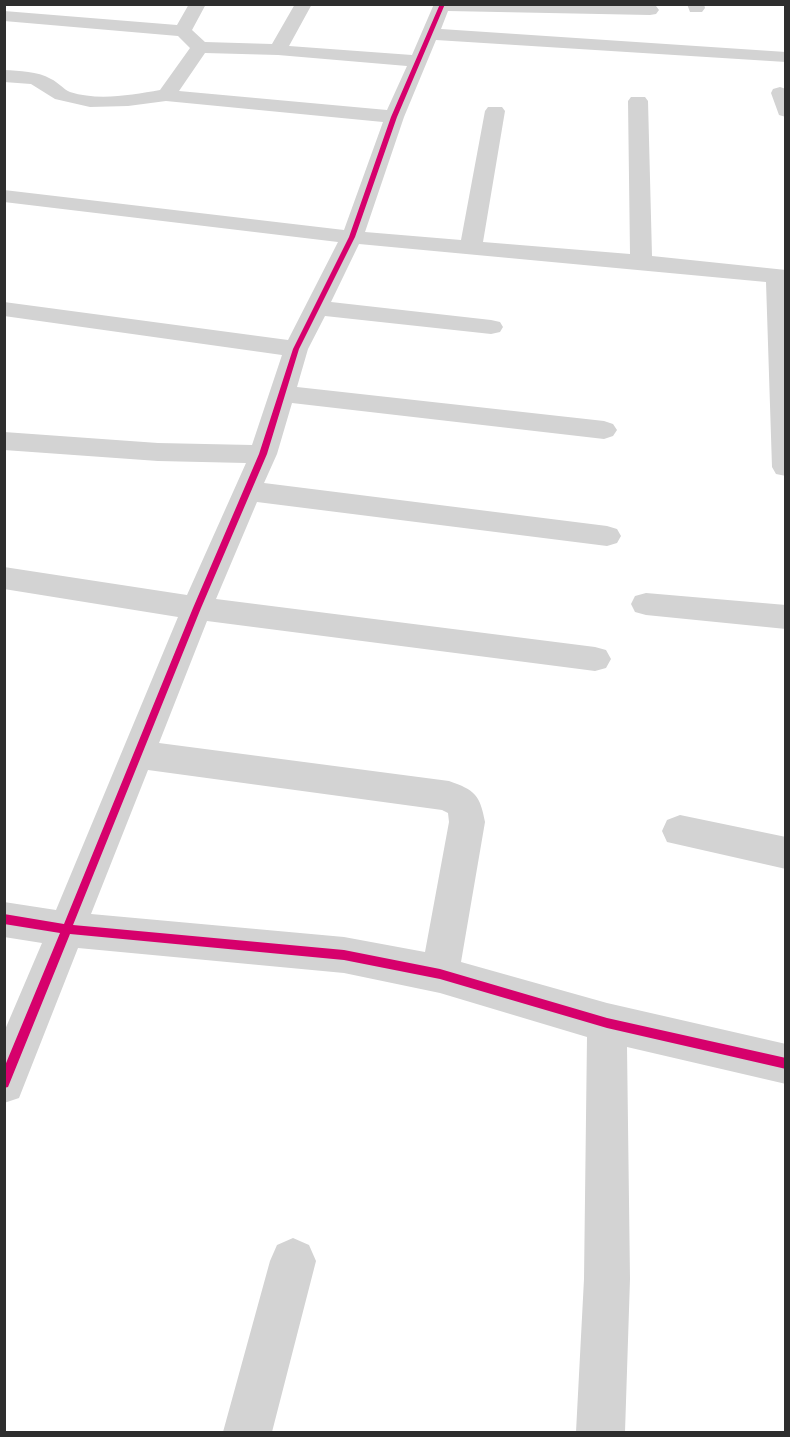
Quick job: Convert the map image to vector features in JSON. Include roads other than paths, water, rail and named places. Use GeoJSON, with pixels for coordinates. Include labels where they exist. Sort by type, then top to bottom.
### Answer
{"type":"FeatureCollection","features":[{"type":"Feature","properties":{"kind":"street"},"geometry":{"type":"LineString","coordinates":[[183,31],[198,4]]}},
{"type":"Feature","properties":{"kind":"street"},"geometry":{"type":"LineString","coordinates":[[278,50],[304,4]]}},
{"type":"Feature","properties":{"kind":"street"},"geometry":{"type":"LineString","coordinates":[[4,1083],[197,608],[264,454],[296,349],[352,237],[394,117],[442,5],[650,10]]}},
{"type":"Feature","properties":{"kind":"street"},"geometry":{"type":"LineString","coordinates":[[4,16],[183,31],[200,47],[278,50],[417,61]]}},
{"type":"Feature","properties":{"kind":"street"},"geometry":{"type":"LineString","coordinates":[[429,34],[786,57]]}},
{"type":"Feature","properties":{"kind":"street"},"geometry":{"type":"LineString","coordinates":[[166,95],[200,47]]}},
{"type":"Feature","properties":{"kind":"street"},"geometry":{"type":"LineString","coordinates":[[4,76],[44,81],[61,95],[77,99],[130,100],[166,95],[394,117]]}},
{"type":"Feature","properties":{"kind":"street"},"geometry":{"type":"LineString","coordinates":[[638,101],[641,260]]}},
{"type":"Feature","properties":{"kind":"street"},"geometry":{"type":"LineString","coordinates":[[471,246],[495,111]]}},
{"type":"Feature","properties":{"kind":"street"},"geometry":{"type":"LineString","coordinates":[[4,196],[205,222],[352,237],[641,260],[781,276],[786,467]]}},
{"type":"Feature","properties":{"kind":"street"},"geometry":{"type":"LineString","coordinates":[[317,308],[491,327]]}},
{"type":"Feature","properties":{"kind":"street"},"geometry":{"type":"LineString","coordinates":[[4,309],[296,349]]}},
{"type":"Feature","properties":{"kind":"street"},"geometry":{"type":"LineString","coordinates":[[282,394],[604,430]]}},
{"type":"Feature","properties":{"kind":"street"},"geometry":{"type":"LineString","coordinates":[[4,441],[158,452],[264,454]]}},
{"type":"Feature","properties":{"kind":"street"},"geometry":{"type":"LineString","coordinates":[[249,491],[607,536]]}},
{"type":"Feature","properties":{"kind":"street"},"geometry":{"type":"LineString","coordinates":[[4,578],[197,608],[595,659]]}},
{"type":"Feature","properties":{"kind":"street"},"geometry":{"type":"LineString","coordinates":[[646,604],[786,617]]}},
{"type":"Feature","properties":{"kind":"street"},"geometry":{"type":"LineString","coordinates":[[138,754],[449,796],[464,805],[467,822],[440,974]]}},
{"type":"Feature","properties":{"kind":"street"},"geometry":{"type":"LineString","coordinates":[[680,831],[786,853]]}},
{"type":"Feature","properties":{"kind":"street"},"geometry":{"type":"LineString","coordinates":[[4,919],[66,929],[344,955],[440,974],[607,1023],[786,1064]]}},
{"type":"Feature","properties":{"kind":"street"},"geometry":{"type":"LineString","coordinates":[[601,1432],[607,1279],[607,1023]]}},
{"type":"Feature","properties":{"kind":"street"},"geometry":{"type":"LineString","coordinates":[[247,1432],[293,1261]]}}]}
